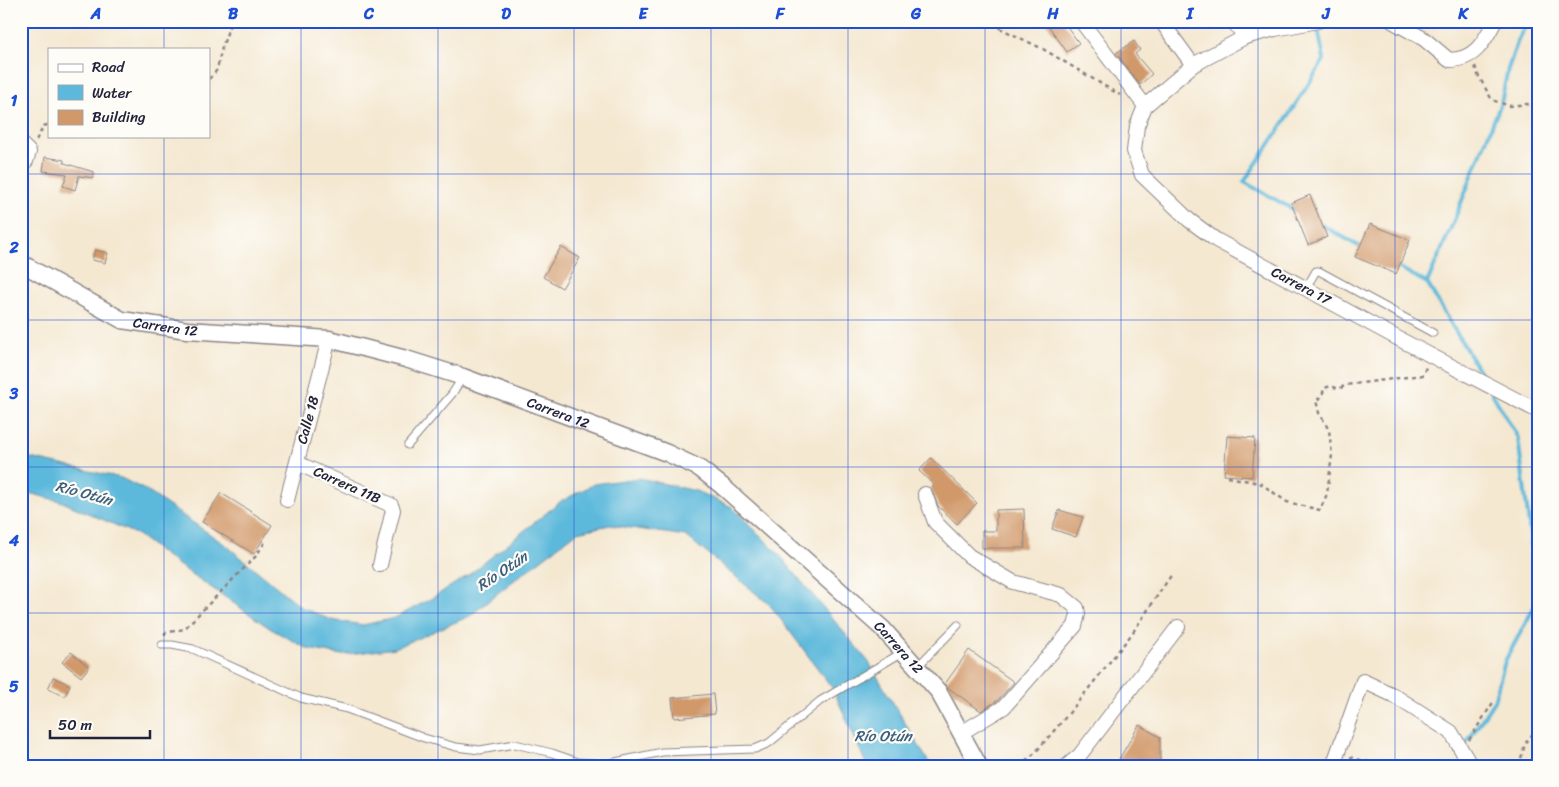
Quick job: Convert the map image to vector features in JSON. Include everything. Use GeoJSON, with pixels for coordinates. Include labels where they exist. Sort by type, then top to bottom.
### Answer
{"type":"FeatureCollection","features":[{"type":"Feature","properties":{"kind":"street"},"geometry":{"type":"LineString","coordinates":[[1081,21],[1145,106],[1193,65],[1245,37],[1318,21]]}},
{"type":"Feature","properties":{"kind":"street"},"geometry":{"type":"LineString","coordinates":[[1161,21],[1193,65]]}},
{"type":"Feature","properties":{"kind":"street"},"geometry":{"type":"LineString","coordinates":[[1233,21],[1245,37]]}},
{"type":"Feature","properties":{"kind":"street"},"geometry":{"type":"LineString","coordinates":[[1392,21],[1424,39],[1449,60],[1471,55],[1485,39],[1495,21]]}},
{"type":"Feature","properties":{"kind":"street","name":"Carrera 17"},"geometry":{"type":"LineString","coordinates":[[1145,106],[1137,126],[1134,151],[1142,176],[1189,220],[1216,240],[1538,411]]}},
{"type":"Feature","properties":{"kind":"street","name":"Carrera 12"},"geometry":{"type":"LineString","coordinates":[[21,263],[122,320],[187,330],[329,339],[406,359],[463,377],[667,453],[699,468],[722,486],[876,623],[904,652],[938,691],[979,766]]}},
{"type":"Feature","properties":{"kind":"street","name":"Calle 18"},"geometry":{"type":"LineString","coordinates":[[287,500],[329,339]]}},
{"type":"Feature","properties":{"kind":"street","name":"Carrera 11B"},"geometry":{"type":"LineString","coordinates":[[297,463],[392,505],[393,510],[380,565]]}},
{"type":"Feature","properties":{"kind":"street"},"geometry":{"type":"LineString","coordinates":[[926,494],[935,522],[969,556],[1013,582],[1061,596],[1076,608],[1078,614],[1075,626],[1004,707],[961,733]]}},
{"type":"Feature","properties":{"kind":"street"},"geometry":{"type":"LineString","coordinates":[[1067,766],[1079,756],[1178,627]]}},
{"type":"Feature","properties":{"kind":"street"},"geometry":{"type":"LineString","coordinates":[[1334,760],[1363,681],[1393,695],[1451,732],[1471,766]]}},
{"type":"Feature","properties":{"kind":"lane"},"geometry":{"type":"LineString","coordinates":[[1306,288],[1316,271],[1319,271],[1433,332]]}},
{"type":"Feature","properties":{"kind":"lane"},"geometry":{"type":"LineString","coordinates":[[408,445],[452,394],[463,377]]}},
{"type":"Feature","properties":{"kind":"lane"},"geometry":{"type":"LineString","coordinates":[[918,667],[958,625]]}},
{"type":"Feature","properties":{"kind":"lane"},"geometry":{"type":"LineString","coordinates":[[162,646],[172,645],[193,649],[301,698],[347,709],[424,738],[456,747],[480,750],[515,744],[552,753],[578,762],[606,764],[662,752],[755,749],[769,743],[820,701],[904,652]]}},
{"type":"Feature","properties":{"kind":"path"},"geometry":{"type":"LineString","coordinates":[[210,78],[217,70],[231,21]]}},
{"type":"Feature","properties":{"kind":"path"},"geometry":{"type":"LineString","coordinates":[[985,21],[1043,49],[1124,97]]}},
{"type":"Feature","properties":{"kind":"path"},"geometry":{"type":"LineString","coordinates":[[1471,55],[1478,75],[1492,100],[1510,106],[1527,104],[1538,109]]}},
{"type":"Feature","properties":{"kind":"path"},"geometry":{"type":"LineString","coordinates":[[24,153],[44,126],[48,124]]}},
{"type":"Feature","properties":{"kind":"path"},"geometry":{"type":"LineString","coordinates":[[1228,477],[1260,483],[1287,502],[1320,510],[1328,494],[1332,455],[1329,430],[1319,414],[1316,400],[1322,397],[1324,388],[1331,386],[1340,389],[1346,385],[1424,375],[1430,355]]}},
{"type":"Feature","properties":{"kind":"path"},"geometry":{"type":"LineString","coordinates":[[162,646],[165,633],[184,629],[256,556],[265,542]]}},
{"type":"Feature","properties":{"kind":"path"},"geometry":{"type":"LineString","coordinates":[[1019,766],[1035,753],[1070,712],[1131,635],[1172,574]]}},
{"type":"Feature","properties":{"kind":"path"},"geometry":{"type":"LineString","coordinates":[[1462,751],[1494,701]]}},
{"type":"Feature","properties":{"kind":"path"},"geometry":{"type":"LineString","coordinates":[[1519,766],[1525,744],[1538,727]]}},
{"type":"Feature","properties":{"kind":"path"},"geometry":{"type":"LineString","coordinates":[[1334,760],[1383,766]]}},
{"type":"Feature","properties":{"kind":"water","name":"Río Otún"},"geometry":{"type":"Polygon","coordinates":[[[21,456],[121,478],[147,491],[227,546],[301,607],[331,620],[363,625],[395,618],[434,597],[470,574],[560,502],[594,484],[639,478],[696,491],[732,507],[776,551],[868,661],[931,766],[867,766],[833,689],[770,605],[686,536],[610,525],[577,532],[470,616],[395,648],[342,655],[308,649],[271,629],[138,535],[60,501],[21,491],[21,456]]]}},
{"type":"Feature","properties":{"kind":"building"},"geometry":{"type":"Polygon","coordinates":[[[1045,21],[1063,21],[1079,43],[1067,52],[1045,21]]]}},
{"type":"Feature","properties":{"kind":"building"},"geometry":{"type":"Polygon","coordinates":[[[1134,41],[1140,50],[1135,54],[1152,74],[1140,85],[1116,53],[1134,41]]]}},
{"type":"Feature","properties":{"kind":"building"},"geometry":{"type":"Polygon","coordinates":[[[45,157],[64,160],[64,163],[94,172],[93,178],[79,176],[75,190],[63,186],[67,174],[43,171],[45,157]]]}},
{"type":"Feature","properties":{"kind":"building"},"geometry":{"type":"Polygon","coordinates":[[[1310,195],[1327,237],[1308,245],[1291,203],[1310,195]]]}},
{"type":"Feature","properties":{"kind":"building"},"geometry":{"type":"Polygon","coordinates":[[[1370,224],[1410,240],[1396,274],[1355,257],[1370,224]]]}},
{"type":"Feature","properties":{"kind":"building"},"geometry":{"type":"Polygon","coordinates":[[[561,247],[580,258],[562,288],[543,277],[561,247]]]}},
{"type":"Feature","properties":{"kind":"building"},"geometry":{"type":"Polygon","coordinates":[[[95,250],[108,253],[105,263],[92,260],[95,250]]]}},
{"type":"Feature","properties":{"kind":"building"},"geometry":{"type":"Polygon","coordinates":[[[1227,436],[1255,438],[1252,477],[1224,475],[1227,436]]]}},
{"type":"Feature","properties":{"kind":"building"},"geometry":{"type":"Polygon","coordinates":[[[931,458],[977,503],[957,524],[938,506],[931,488],[934,485],[919,471],[931,458]]]}},
{"type":"Feature","properties":{"kind":"building"},"geometry":{"type":"Polygon","coordinates":[[[221,493],[272,525],[254,554],[202,522],[221,493]]]}},
{"type":"Feature","properties":{"kind":"building"},"geometry":{"type":"Polygon","coordinates":[[[1024,509],[1025,548],[982,548],[982,531],[996,531],[996,510],[1024,509]]]}},
{"type":"Feature","properties":{"kind":"building"},"geometry":{"type":"Polygon","coordinates":[[[1059,510],[1083,517],[1076,537],[1052,529],[1059,510]]]}},
{"type":"Feature","properties":{"kind":"building"},"geometry":{"type":"Polygon","coordinates":[[[969,650],[1014,682],[998,700],[981,711],[945,684],[969,650]]]}},
{"type":"Feature","properties":{"kind":"building"},"geometry":{"type":"Polygon","coordinates":[[[71,652],[89,667],[81,677],[62,662],[71,652]]]}},
{"type":"Feature","properties":{"kind":"building"},"geometry":{"type":"Polygon","coordinates":[[[53,677],[70,685],[65,696],[48,689],[53,677]]]}},
{"type":"Feature","properties":{"kind":"building"},"geometry":{"type":"Polygon","coordinates":[[[713,694],[715,714],[674,718],[672,698],[713,694]]]}},
{"type":"Feature","properties":{"kind":"building"},"geometry":{"type":"Polygon","coordinates":[[[1139,725],[1160,737],[1160,766],[1115,766],[1139,725]]]}},
{"type":"Feature","properties":{"kind":"waterway"},"geometry":{"type":"LineString","coordinates":[[1427,283],[1501,103],[1508,69],[1519,37],[1529,21]]}},
{"type":"Feature","properties":{"kind":"waterway"},"geometry":{"type":"LineString","coordinates":[[1298,212],[1244,182],[1324,60],[1317,23]]}},
{"type":"Feature","properties":{"kind":"waterway"},"geometry":{"type":"LineString","coordinates":[[1320,224],[1364,249]]}},
{"type":"Feature","properties":{"kind":"waterway"},"geometry":{"type":"LineString","coordinates":[[1396,266],[1427,283],[1482,376]]}},
{"type":"Feature","properties":{"kind":"waterway"},"geometry":{"type":"LineString","coordinates":[[1492,393],[1518,438],[1538,595]]}},
{"type":"Feature","properties":{"kind":"waterway"},"geometry":{"type":"LineString","coordinates":[[1464,747],[1494,701],[1505,661],[1538,600]]}}]}
